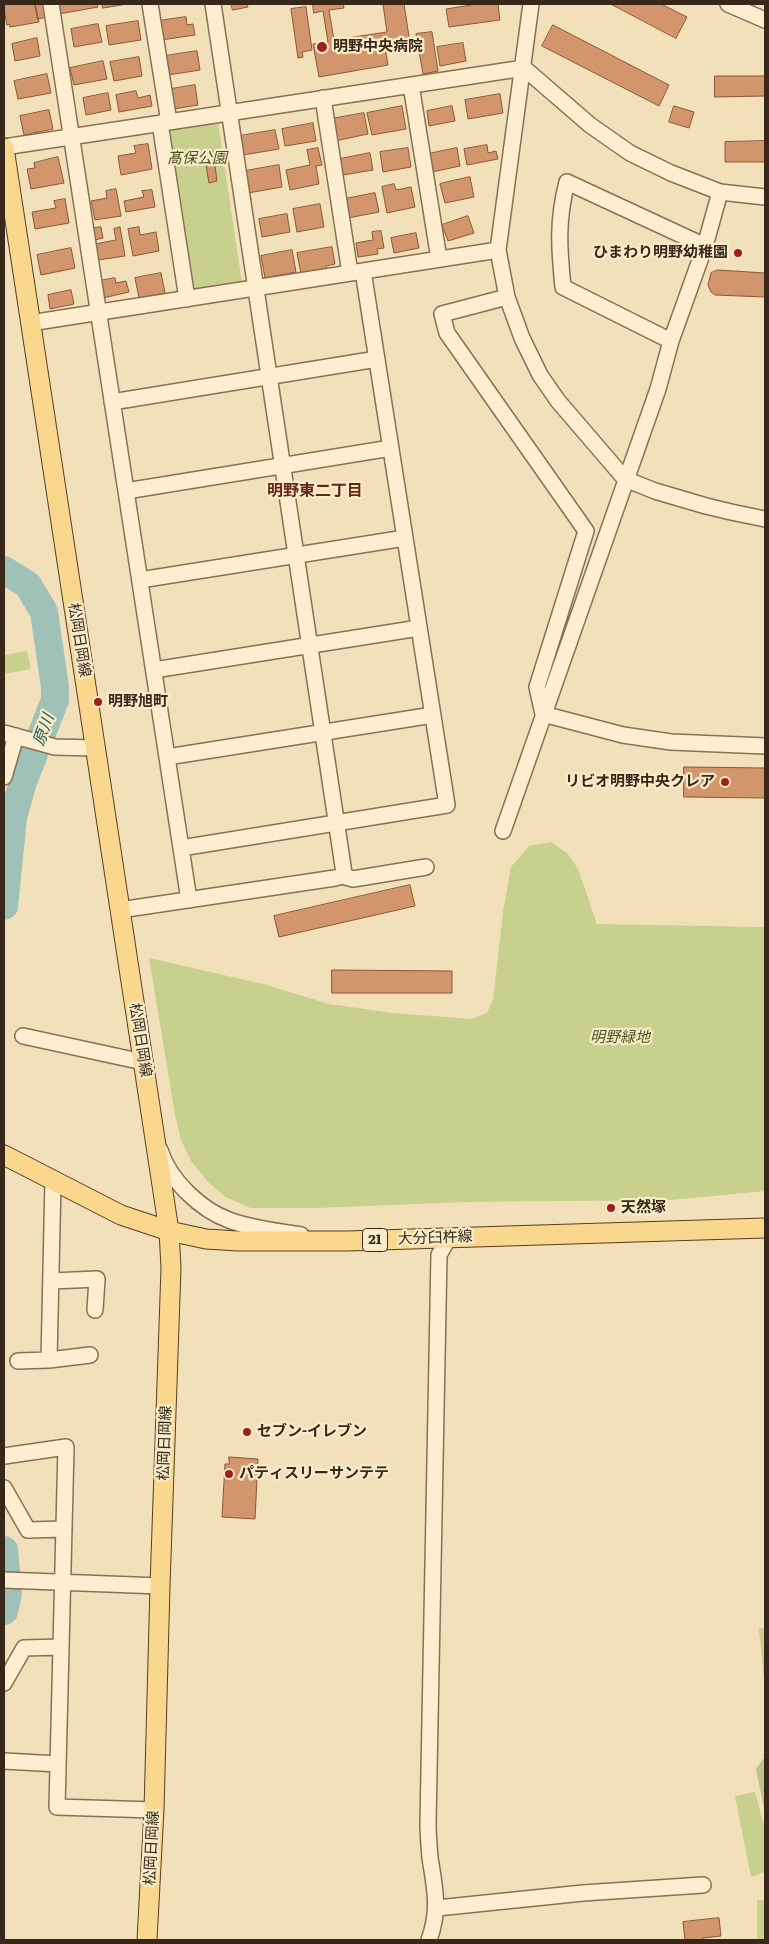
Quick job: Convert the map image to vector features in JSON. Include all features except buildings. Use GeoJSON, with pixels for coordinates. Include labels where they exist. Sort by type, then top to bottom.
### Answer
{"type":"FeatureCollection","features":[{"type":"Feature","properties":{"kind":"main road","name":"松岡日岡線"},"geometry":{"type":"LineString","coordinates":[[4,147],[169,1232],[170,1278],[154,1810],[147,1940]]}},
{"type":"Feature","properties":{"kind":"main road","name":"大分臼杵線"},"geometry":{"type":"LineString","coordinates":[[4,1155],[121,1215],[169,1232],[206,1239],[238,1241],[347,1241],[765,1228]]}},
{"type":"Feature","properties":{"kind":"street"},"geometry":{"type":"LineString","coordinates":[[51,4],[189,900]]}},
{"type":"Feature","properties":{"kind":"street"},"geometry":{"type":"LineString","coordinates":[[150,4],[187,299]]}},
{"type":"Feature","properties":{"kind":"street"},"geometry":{"type":"LineString","coordinates":[[213,4],[344,869],[342,876]]}},
{"type":"Feature","properties":{"kind":"street"},"geometry":{"type":"LineString","coordinates":[[531,4],[524,68],[498,250],[507,297],[522,338],[545,382],[575,422],[625,479],[715,508],[765,519]]}},
{"type":"Feature","properties":{"kind":"street"},"geometry":{"type":"LineString","coordinates":[[728,4],[765,20]]}},
{"type":"Feature","properties":{"kind":"street"},"geometry":{"type":"LineString","coordinates":[[4,147],[524,68],[590,125],[630,153],[671,173],[720,192],[765,197]]}},
{"type":"Feature","properties":{"kind":"street"},"geometry":{"type":"LineString","coordinates":[[411,85],[440,259]]}},
{"type":"Feature","properties":{"kind":"street"},"geometry":{"type":"LineString","coordinates":[[181,848],[447,805],[377,359],[356,272],[323,98]]}},
{"type":"Feature","properties":{"kind":"street"},"geometry":{"type":"LineString","coordinates":[[671,341],[563,287],[558,243],[561,204],[567,182],[705,246]]}},
{"type":"Feature","properties":{"kind":"street"},"geometry":{"type":"LineString","coordinates":[[503,830],[658,389],[671,341],[705,246],[720,192]]}},
{"type":"Feature","properties":{"kind":"street"},"geometry":{"type":"LineString","coordinates":[[30,323],[498,250]]}},
{"type":"Feature","properties":{"kind":"street"},"geometry":{"type":"LineString","coordinates":[[507,297],[442,314],[447,333],[586,531],[537,687],[543,714]]}},
{"type":"Feature","properties":{"kind":"street"},"geometry":{"type":"LineString","coordinates":[[112,402],[377,359]]}},
{"type":"Feature","properties":{"kind":"street"},"geometry":{"type":"LineString","coordinates":[[126,490],[391,448]]}},
{"type":"Feature","properties":{"kind":"street"},"geometry":{"type":"LineString","coordinates":[[140,580],[405,538]]}},
{"type":"Feature","properties":{"kind":"street"},"geometry":{"type":"LineString","coordinates":[[154,670],[419,628]]}},
{"type":"Feature","properties":{"kind":"street"},"geometry":{"type":"LineString","coordinates":[[543,714],[623,735],[671,742],[765,746]]}},
{"type":"Feature","properties":{"kind":"street"},"geometry":{"type":"LineString","coordinates":[[167,757],[433,715]]}},
{"type":"Feature","properties":{"kind":"street"},"geometry":{"type":"LineString","coordinates":[[4,777],[13,735],[54,747],[95,748]]}},
{"type":"Feature","properties":{"kind":"street"},"geometry":{"type":"LineString","coordinates":[[120,910],[342,876],[353,879],[426,867]]}},
{"type":"Feature","properties":{"kind":"street"},"geometry":{"type":"LineString","coordinates":[[23,1036],[143,1062]]}},
{"type":"Feature","properties":{"kind":"street"},"geometry":{"type":"LineString","coordinates":[[153,1127],[162,1157],[175,1178],[210,1210],[228,1220],[246,1225],[347,1241]]}},
{"type":"Feature","properties":{"kind":"street"},"geometry":{"type":"LineString","coordinates":[[49,1360],[54,1181]]}},
{"type":"Feature","properties":{"kind":"street"},"geometry":{"type":"LineString","coordinates":[[429,1940],[436,1908],[428,1822],[439,1255],[449,1237]]}},
{"type":"Feature","properties":{"kind":"street"},"geometry":{"type":"LineString","coordinates":[[52,1281],[97,1279],[95,1310]]}},
{"type":"Feature","properties":{"kind":"street"},"geometry":{"type":"LineString","coordinates":[[18,1361],[49,1360],[90,1355]]}},
{"type":"Feature","properties":{"kind":"street"},"geometry":{"type":"LineString","coordinates":[[4,1456],[66,1447],[57,1807],[154,1810]]}},
{"type":"Feature","properties":{"kind":"street"},"geometry":{"type":"LineString","coordinates":[[4,1488],[28,1530],[64,1529]]}},
{"type":"Feature","properties":{"kind":"street"},"geometry":{"type":"LineString","coordinates":[[4,1580],[160,1586]]}},
{"type":"Feature","properties":{"kind":"street"},"geometry":{"type":"LineString","coordinates":[[4,1683],[24,1648],[61,1647]]}},
{"type":"Feature","properties":{"kind":"street"},"geometry":{"type":"LineString","coordinates":[[4,1761],[58,1764]]}},
{"type":"Feature","properties":{"kind":"street"},"geometry":{"type":"LineString","coordinates":[[436,1908],[583,1893],[703,1885]]}},
{"type":"Feature","properties":{"kind":"green space","name":"髙保公園"},"geometry":{"type":"Polygon","coordinates":[[[218,122],[242,283],[195,291],[190,284],[167,136],[171,129],[218,122]]]}},
{"type":"Feature","properties":{"kind":"green space"},"geometry":{"type":"Polygon","coordinates":[[[27,651],[31,669],[4,674],[4,655],[27,651]]]}},
{"type":"Feature","properties":{"kind":"green space","name":"明野緑地"},"geometry":{"type":"Polygon","coordinates":[[[551,842],[568,854],[578,869],[597,924],[765,927],[765,1191],[672,1200],[467,1202],[316,1208],[251,1208],[225,1197],[208,1182],[191,1161],[181,1140],[175,1115],[149,958],[263,984],[329,1004],[393,1013],[472,1019],[487,1013],[493,1000],[503,912],[511,867],[529,846],[551,842]]]}},
{"type":"Feature","properties":{"kind":"green space"},"geometry":{"type":"Polygon","coordinates":[[[765,1627],[765,1689],[759,1629],[765,1627]]]}},
{"type":"Feature","properties":{"kind":"green space"},"geometry":{"type":"Polygon","coordinates":[[[765,1759],[765,1813],[756,1769],[765,1759]]]}},
{"type":"Feature","properties":{"kind":"green space"},"geometry":{"type":"Polygon","coordinates":[[[755,1792],[765,1829],[765,1872],[751,1877],[735,1796],[755,1792]]]}},
{"type":"Feature","properties":{"kind":"green space"},"geometry":{"type":"Polygon","coordinates":[[[757,1900],[765,1900],[765,1940],[757,1940],[757,1900]]]}},
{"type":"Feature","properties":{"kind":"waterway","name":"原川"},"geometry":{"type":"LineString","coordinates":[[4,570],[28,585],[44,612],[55,687],[55,700],[23,782],[13,817],[4,906]]}},
{"type":"Feature","properties":{"kind":"waterway","name":"原川"},"geometry":{"type":"LineString","coordinates":[[4,1550],[8,1593],[4,1611]]}},
{"type":"Feature","properties":{"kind":"place","name":"明野中央病院"},"geometry":{"type":"Point","coordinates":[322,47]}},
{"type":"Feature","properties":{"kind":"place","name":"ひまわり明野幼稚園"},"geometry":{"type":"Point","coordinates":[738,253]}},
{"type":"Feature","properties":{"kind":"place","name":"明野旭町"},"geometry":{"type":"Point","coordinates":[98,702]}},
{"type":"Feature","properties":{"kind":"place","name":"リビオ明野中央クレア"},"geometry":{"type":"Point","coordinates":[725,782]}},
{"type":"Feature","properties":{"kind":"place","name":"天然塚"},"geometry":{"type":"Point","coordinates":[611,1208]}},
{"type":"Feature","properties":{"kind":"place","name":"セブン-イレブン"},"geometry":{"type":"Point","coordinates":[247,1432]}},
{"type":"Feature","properties":{"kind":"place","name":"パティスリーサンテテ"},"geometry":{"type":"Point","coordinates":[229,1474]}},
{"type":"Feature","properties":{"kind":"district","name":"明野東二丁目"},"geometry":{"type":"Point","coordinates":[315,491]}}]}
